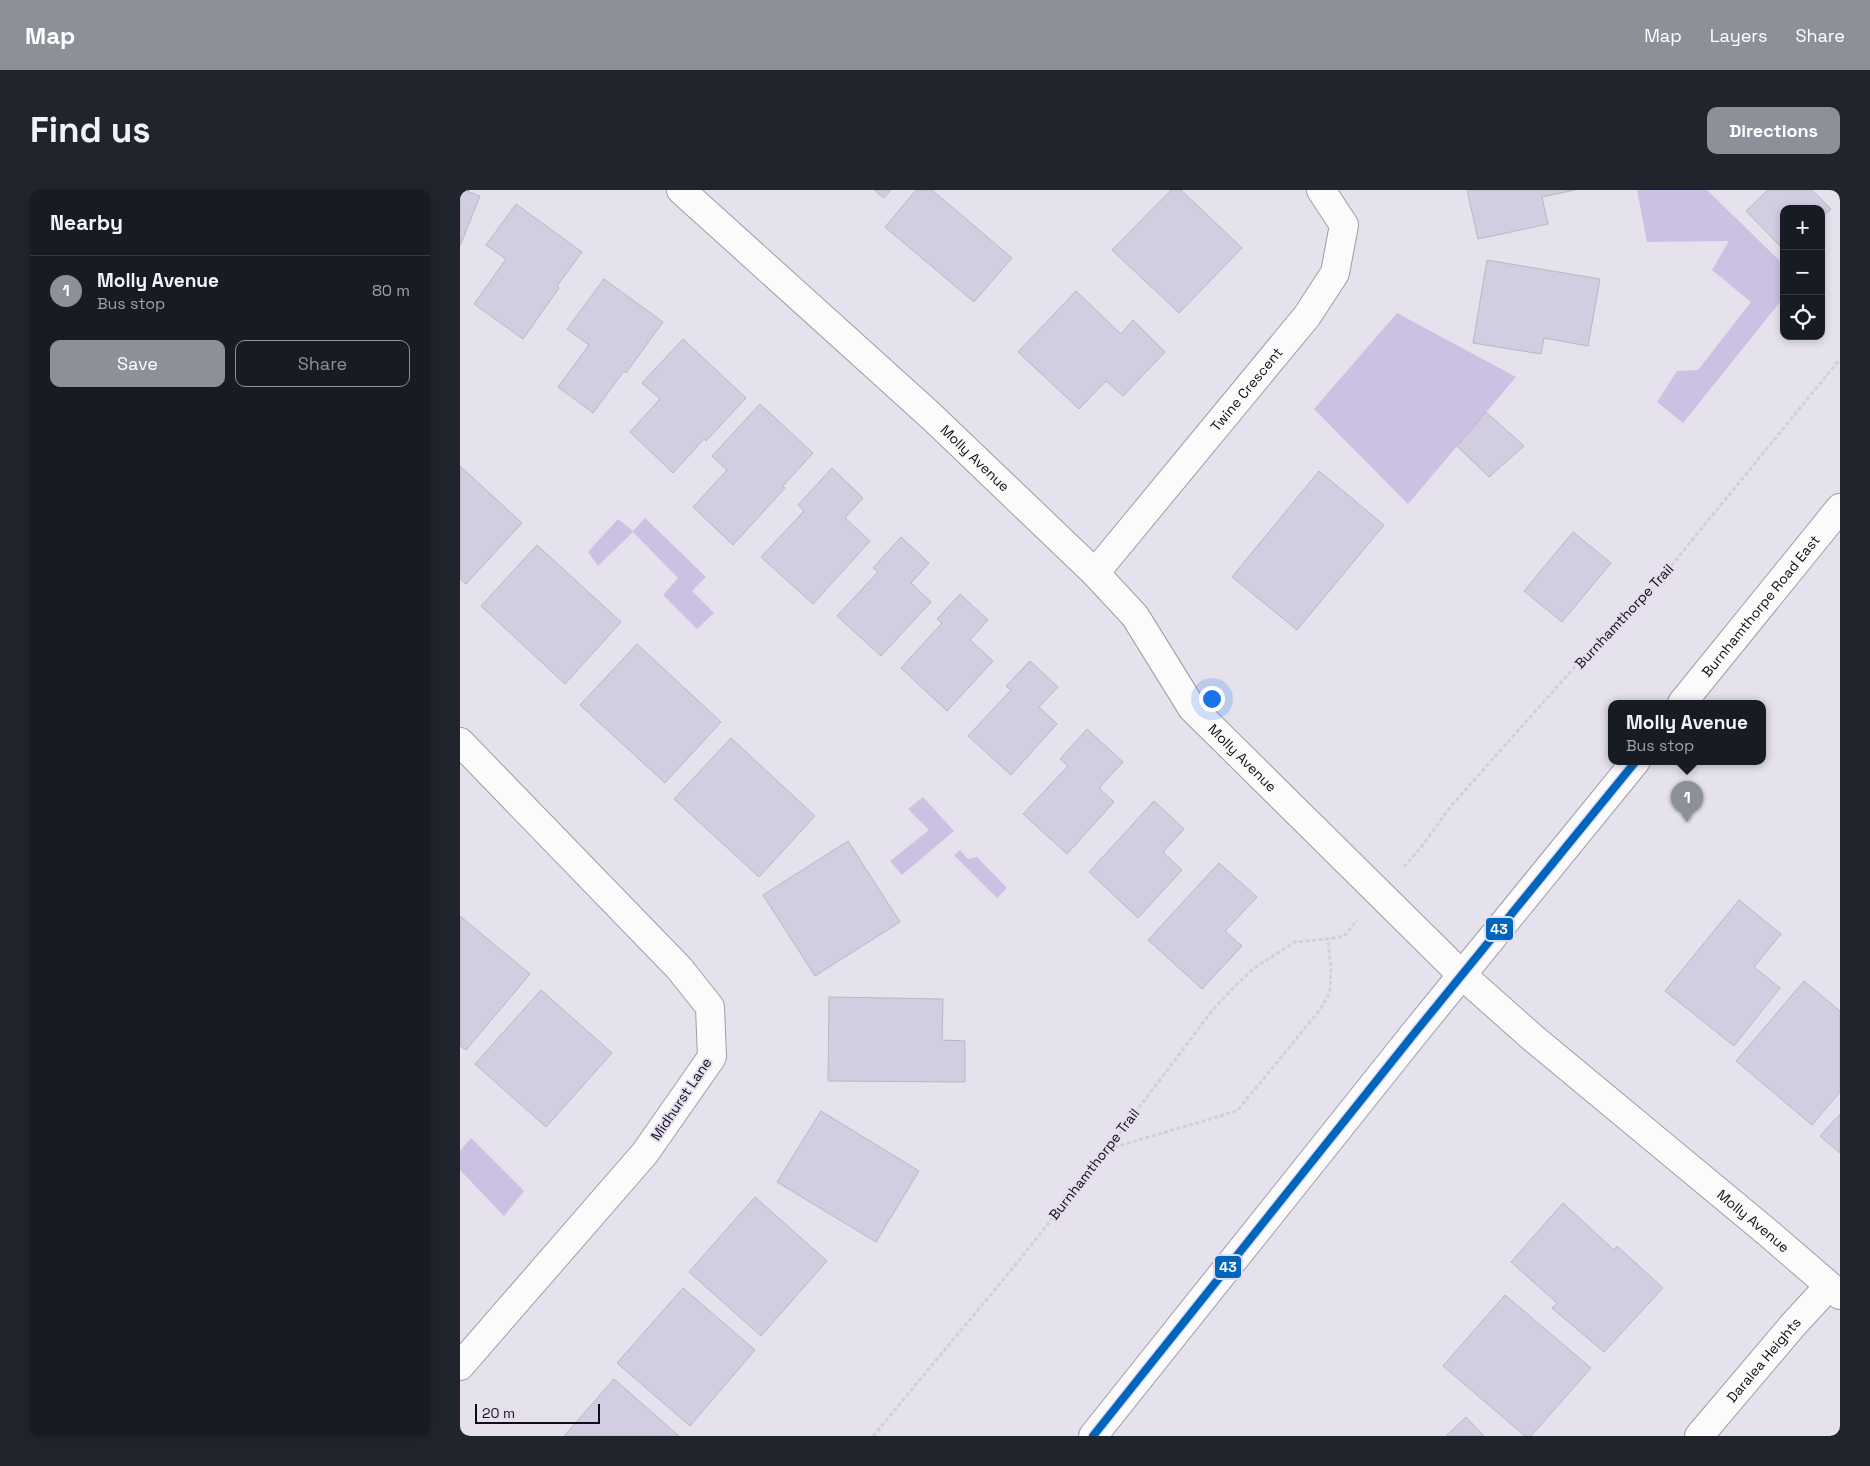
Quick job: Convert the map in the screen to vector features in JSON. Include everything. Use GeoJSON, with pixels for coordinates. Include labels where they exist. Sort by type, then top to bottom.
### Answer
{"type":"FeatureCollection","features":[{"type":"Feature","properties":{"kind":"street","name":"Molly Avenue"},"geometry":{"type":"LineString","coordinates":[[681,190],[924,409],[1095,573],[1135,616],[1192,708],[1462,974],[1533,1038],[1835,1290]]}},
{"type":"Feature","properties":{"kind":"street","name":"Twine Crescent"},"geometry":{"type":"LineString","coordinates":[[1095,573],[1307,316],[1335,273],[1344,225],[1320,190]]}},
{"type":"Feature","properties":{"kind":"street","name":"Burnhamthorpe Road East"},"geometry":{"type":"LineString","coordinates":[[1684,700],[1840,508]]}},
{"type":"Feature","properties":{"kind":"street","name":"Midhurst Lane"},"geometry":{"type":"LineString","coordinates":[[460,742],[679,968],[710,1006],[712,1057],[645,1153],[460,1366]]}},
{"type":"Feature","properties":{"kind":"street"},"geometry":{"type":"LineString","coordinates":[[1093,1436],[1462,974],[1633,765]]}},
{"type":"Feature","properties":{"kind":"street","name":"Daralea Heights"},"geometry":{"type":"LineString","coordinates":[[1699,1436],[1793,1324],[1835,1290]]}},
{"type":"Feature","properties":{"kind":"path","name":"Burnhamthorpe Trail"},"geometry":{"type":"LineString","coordinates":[[1422,846],[1451,806],[1597,642],[1653,588],[1840,359]]}},
{"type":"Feature","properties":{"kind":"path","name":"Burnhamthorpe Trail"},"geometry":{"type":"LineString","coordinates":[[873,1436],[1012,1269],[1107,1150],[1211,1012],[1254,968],[1295,942],[1344,936]]}},
{"type":"Feature","properties":{"kind":"path"},"geometry":{"type":"LineString","coordinates":[[1107,1150],[1237,1111],[1319,1011],[1330,992],[1332,968],[1328,939]]}},
{"type":"Feature","properties":{"kind":"shaded area"},"geometry":{"type":"Polygon","coordinates":[[[1637,190],[1707,190],[1780,261],[1780,302],[1683,423],[1657,402],[1677,371],[1698,370],[1751,302],[1712,270],[1729,241],[1647,242],[1637,190]]]}},
{"type":"Feature","properties":{"kind":"shaded area"},"geometry":{"type":"Polygon","coordinates":[[[1397,313],[1516,377],[1408,504],[1314,409],[1397,313]]]}},
{"type":"Feature","properties":{"kind":"shaded area"},"geometry":{"type":"Polygon","coordinates":[[[645,518],[706,577],[692,591],[714,613],[697,629],[663,595],[678,578],[633,532],[598,566],[588,552],[618,519],[633,531],[645,518]]]}},
{"type":"Feature","properties":{"kind":"shaded area"},"geometry":{"type":"Polygon","coordinates":[[[923,797],[954,831],[902,875],[890,861],[929,830],[908,809],[923,797]]]}},
{"type":"Feature","properties":{"kind":"shaded area"},"geometry":{"type":"Polygon","coordinates":[[[960,850],[968,859],[977,857],[1007,888],[997,898],[954,855],[960,850]]]}},
{"type":"Feature","properties":{"kind":"shaded area"},"geometry":{"type":"Polygon","coordinates":[[[471,1138],[524,1191],[504,1216],[460,1170],[460,1151],[471,1138]]]}},
{"type":"Feature","properties":{"kind":"building"},"geometry":{"type":"Polygon","coordinates":[[[460,190],[480,196],[460,246],[460,190]]]}},
{"type":"Feature","properties":{"kind":"building"},"geometry":{"type":"Polygon","coordinates":[[[874,190],[891,190],[884,198],[874,190]]]}},
{"type":"Feature","properties":{"kind":"building"},"geometry":{"type":"Polygon","coordinates":[[[916,190],[932,190],[1012,258],[974,302],[885,227],[916,190]]]}},
{"type":"Feature","properties":{"kind":"building"},"geometry":{"type":"Polygon","coordinates":[[[1171,190],[1181,190],[1242,248],[1179,313],[1112,250],[1171,190]]]}},
{"type":"Feature","properties":{"kind":"building"},"geometry":{"type":"Polygon","coordinates":[[[1467,190],[1575,190],[1542,197],[1548,224],[1478,239],[1467,190]]]}},
{"type":"Feature","properties":{"kind":"building"},"geometry":{"type":"Polygon","coordinates":[[[1768,190],[1812,190],[1831,209],[1825,214],[1825,205],[1780,205],[1780,246],[1746,211],[1768,190]]]}},
{"type":"Feature","properties":{"kind":"building"},"geometry":{"type":"Polygon","coordinates":[[[516,204],[582,252],[557,286],[559,288],[523,339],[474,304],[506,259],[486,245],[516,204]]]}},
{"type":"Feature","properties":{"kind":"building"},"geometry":{"type":"Polygon","coordinates":[[[1487,260],[1600,279],[1588,346],[1544,338],[1541,354],[1473,343],[1487,260]]]}},
{"type":"Feature","properties":{"kind":"building"},"geometry":{"type":"Polygon","coordinates":[[[604,279],[663,322],[626,373],[624,371],[593,413],[558,387],[589,345],[567,329],[604,279]]]}},
{"type":"Feature","properties":{"kind":"building"},"geometry":{"type":"Polygon","coordinates":[[[1076,291],[1121,334],[1133,320],[1165,352],[1123,396],[1106,381],[1079,409],[1018,352],[1076,291]]]}},
{"type":"Feature","properties":{"kind":"building"},"geometry":{"type":"Polygon","coordinates":[[[683,339],[746,398],[706,441],[704,439],[673,473],[630,432],[660,399],[642,383],[683,339]]]}},
{"type":"Feature","properties":{"kind":"building"},"geometry":{"type":"Polygon","coordinates":[[[760,404],[813,453],[783,486],[785,488],[733,545],[693,507],[727,470],[712,456],[760,404]]]}},
{"type":"Feature","properties":{"kind":"building"},"geometry":{"type":"Polygon","coordinates":[[[1486,412],[1524,446],[1489,477],[1457,446],[1486,412]]]}},
{"type":"Feature","properties":{"kind":"building"},"geometry":{"type":"Polygon","coordinates":[[[460,466],[522,523],[466,584],[460,579],[460,466]]]}},
{"type":"Feature","properties":{"kind":"building"},"geometry":{"type":"Polygon","coordinates":[[[832,468],[863,498],[845,518],[870,541],[813,604],[761,557],[804,511],[798,505],[832,468]]]}},
{"type":"Feature","properties":{"kind":"building"},"geometry":{"type":"Polygon","coordinates":[[[1319,471],[1384,525],[1297,630],[1232,577],[1319,471]]]}},
{"type":"Feature","properties":{"kind":"building"},"geometry":{"type":"Polygon","coordinates":[[[1573,532],[1611,563],[1562,622],[1524,591],[1573,532]]]}},
{"type":"Feature","properties":{"kind":"building"},"geometry":{"type":"Polygon","coordinates":[[[901,537],[929,563],[911,583],[931,602],[881,656],[837,616],[878,572],[873,568],[901,537]]]}},
{"type":"Feature","properties":{"kind":"building"},"geometry":{"type":"Polygon","coordinates":[[[537,545],[621,622],[565,684],[481,606],[537,545]]]}},
{"type":"Feature","properties":{"kind":"building"},"geometry":{"type":"Polygon","coordinates":[[[960,594],[988,620],[970,640],[993,661],[947,711],[901,668],[942,623],[937,619],[960,594]]]}},
{"type":"Feature","properties":{"kind":"building"},"geometry":{"type":"Polygon","coordinates":[[[637,644],[721,722],[665,783],[580,705],[637,644]]]}},
{"type":"Feature","properties":{"kind":"building"},"geometry":{"type":"Polygon","coordinates":[[[1030,661],[1058,687],[1039,707],[1057,724],[1011,775],[968,736],[1011,690],[1006,686],[1030,661]]]}},
{"type":"Feature","properties":{"kind":"building"},"geometry":{"type":"Polygon","coordinates":[[[1087,729],[1123,762],[1099,788],[1114,802],[1067,854],[1023,814],[1068,766],[1060,759],[1087,729]]]}},
{"type":"Feature","properties":{"kind":"building"},"geometry":{"type":"Polygon","coordinates":[[[731,738],[815,816],[759,877],[674,799],[731,738]]]}},
{"type":"Feature","properties":{"kind":"building"},"geometry":{"type":"Polygon","coordinates":[[[1154,801],[1184,829],[1163,852],[1182,870],[1138,918],[1089,872],[1154,801]]]}},
{"type":"Feature","properties":{"kind":"building"},"geometry":{"type":"Polygon","coordinates":[[[848,841],[900,922],[815,976],[763,895],[848,841]]]}},
{"type":"Feature","properties":{"kind":"building"},"geometry":{"type":"Polygon","coordinates":[[[1219,863],[1257,897],[1225,931],[1242,946],[1202,989],[1148,940],[1219,863]]]}},
{"type":"Feature","properties":{"kind":"building"},"geometry":{"type":"Polygon","coordinates":[[[1739,900],[1781,934],[1754,967],[1780,988],[1734,1046],[1665,991],[1739,900]]]}},
{"type":"Feature","properties":{"kind":"building"},"geometry":{"type":"Polygon","coordinates":[[[460,916],[530,974],[466,1050],[460,1046],[460,916]]]}},
{"type":"Feature","properties":{"kind":"building"},"geometry":{"type":"Polygon","coordinates":[[[1804,981],[1840,1011],[1840,1092],[1812,1125],[1736,1061],[1804,981]]]}},
{"type":"Feature","properties":{"kind":"building"},"geometry":{"type":"Polygon","coordinates":[[[541,990],[612,1053],[546,1127],[475,1064],[541,990]]]}},
{"type":"Feature","properties":{"kind":"building"},"geometry":{"type":"Polygon","coordinates":[[[829,997],[943,999],[942,1040],[965,1041],[965,1082],[828,1081],[829,997]]]}},
{"type":"Feature","properties":{"kind":"building"},"geometry":{"type":"Polygon","coordinates":[[[821,1111],[919,1171],[876,1242],[777,1182],[821,1111]]]}},
{"type":"Feature","properties":{"kind":"building"},"geometry":{"type":"Polygon","coordinates":[[[1840,1114],[1840,1153],[1820,1136],[1840,1114]]]}},
{"type":"Feature","properties":{"kind":"building"},"geometry":{"type":"Polygon","coordinates":[[[755,1197],[827,1261],[761,1336],[689,1272],[755,1197]]]}},
{"type":"Feature","properties":{"kind":"building"},"geometry":{"type":"Polygon","coordinates":[[[1563,1203],[1614,1250],[1617,1246],[1663,1288],[1604,1352],[1552,1308],[1557,1303],[1511,1262],[1563,1203]]]}},
{"type":"Feature","properties":{"kind":"building"},"geometry":{"type":"Polygon","coordinates":[[[683,1288],[755,1350],[690,1426],[617,1363],[683,1288]]]}},
{"type":"Feature","properties":{"kind":"building"},"geometry":{"type":"Polygon","coordinates":[[[1505,1295],[1591,1368],[1531,1436],[1525,1436],[1443,1366],[1505,1295]]]}},
{"type":"Feature","properties":{"kind":"building"},"geometry":{"type":"Polygon","coordinates":[[[614,1379],[679,1436],[564,1436],[614,1379]]]}},
{"type":"Feature","properties":{"kind":"building"},"geometry":{"type":"Polygon","coordinates":[[[1466,1417],[1484,1436],[1446,1436],[1466,1417]]]}},
{"type":"Feature","properties":{"kind":"transit line","name":"43"},"geometry":{"type":"LineString","coordinates":[[1093,1436],[1417,1030],[1633,765]]}},
{"type":"Feature","properties":{"kind":"place","name":"Molly Avenue"},"geometry":{"type":"Point","coordinates":[1687,822]}}]}
